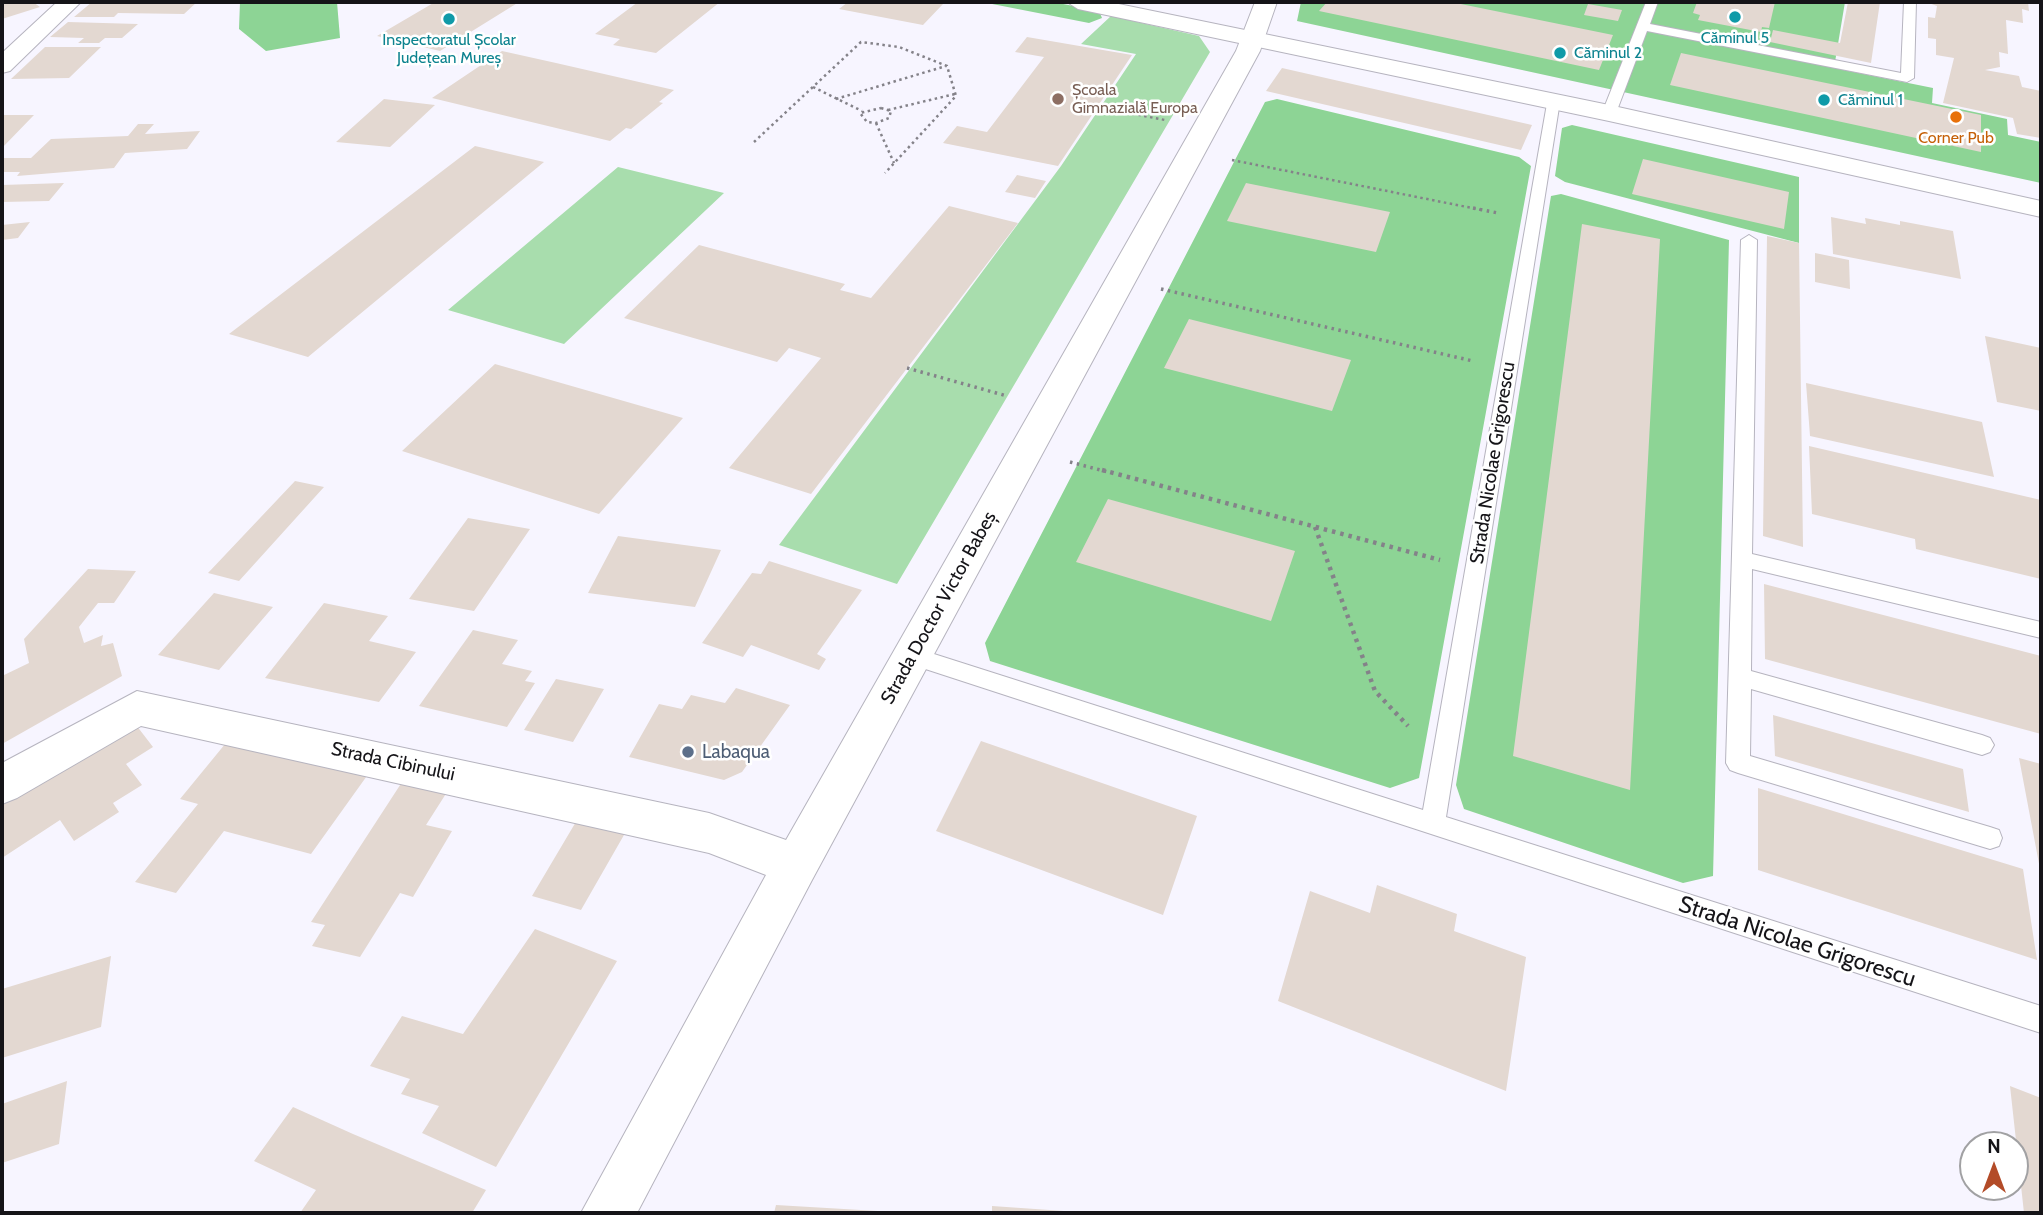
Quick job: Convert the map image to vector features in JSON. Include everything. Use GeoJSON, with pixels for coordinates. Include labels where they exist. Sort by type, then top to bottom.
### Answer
{"type":"FeatureCollection","features":[{"type":"Feature","properties":{"kind":"street"},"geometry":{"type":"LineString","coordinates":[[2,66],[70,2]]}},
{"type":"Feature","properties":{"kind":"street"},"geometry":{"type":"LineString","coordinates":[[1078,2],[1609,113],[2041,209]]}},
{"type":"Feature","properties":{"kind":"street","name":"Strada Doctor Victor Babeș"},"geometry":{"type":"LineString","coordinates":[[608,1213],[796,865],[1255,39],[1266,2]]}},
{"type":"Feature","properties":{"kind":"street","name":"Strada Cibinului"},"geometry":{"type":"LineString","coordinates":[[2,785],[137,708],[709,833],[796,865]]}},
{"type":"Feature","properties":{"kind":"lane"},"geometry":{"type":"LineString","coordinates":[[1609,113],[1652,2]]}},
{"type":"Feature","properties":{"kind":"lane"},"geometry":{"type":"LineString","coordinates":[[1644,27],[1907,78],[1910,2]]}},
{"type":"Feature","properties":{"kind":"lane","name":"Strada Nicolae Grigorescu"},"geometry":{"type":"LineString","coordinates":[[1433,825],[1553,102]]}},
{"type":"Feature","properties":{"kind":"lane"},"geometry":{"type":"LineString","coordinates":[[1749,240],[1738,763],[1990,838]]}},
{"type":"Feature","properties":{"kind":"lane"},"geometry":{"type":"LineString","coordinates":[[1741,559],[2041,630]]}},
{"type":"Feature","properties":{"kind":"lane","name":"Strada Nicolae Grigorescu"},"geometry":{"type":"LineString","coordinates":[[912,656],[2041,1020]]}},
{"type":"Feature","properties":{"kind":"lane"},"geometry":{"type":"LineString","coordinates":[[1739,677],[1982,745]]}},
{"type":"Feature","properties":{"kind":"path"},"geometry":{"type":"LineString","coordinates":[[754,142],[861,42],[899,47],[947,66]]}},
{"type":"Feature","properties":{"kind":"path"},"geometry":{"type":"LineString","coordinates":[[947,66],[955,94]]}},
{"type":"Feature","properties":{"kind":"path"},"geometry":{"type":"LineString","coordinates":[[836,99],[947,66]]}},
{"type":"Feature","properties":{"kind":"path"},"geometry":{"type":"LineString","coordinates":[[813,87],[863,111],[887,110],[955,94]]}},
{"type":"Feature","properties":{"kind":"path"},"geometry":{"type":"LineString","coordinates":[[885,173],[955,94]]}},
{"type":"Feature","properties":{"kind":"path"},"geometry":{"type":"LineString","coordinates":[[1097,107],[1168,121]]}},
{"type":"Feature","properties":{"kind":"path"},"geometry":{"type":"LineString","coordinates":[[876,123],[889,118],[891,111],[887,110]]}},
{"type":"Feature","properties":{"kind":"path"},"geometry":{"type":"LineString","coordinates":[[863,111],[860,113],[862,117],[876,123],[894,163]]}},
{"type":"Feature","properties":{"kind":"path"},"geometry":{"type":"LineString","coordinates":[[1226,159],[1534,220]]}},
{"type":"Feature","properties":{"kind":"path"},"geometry":{"type":"LineString","coordinates":[[1158,288],[1508,369]]}},
{"type":"Feature","properties":{"kind":"path"},"geometry":{"type":"LineString","coordinates":[[907,368],[1018,399]]}},
{"type":"Feature","properties":{"kind":"path"},"geometry":{"type":"LineString","coordinates":[[1065,461],[1475,569]]}},
{"type":"Feature","properties":{"kind":"path"},"geometry":{"type":"LineString","coordinates":[[1315,527],[1375,691],[1442,764]]}},
{"type":"Feature","properties":{"kind":"green space"},"geometry":{"type":"Polygon","coordinates":[[[240,2],[337,2],[340,38],[266,51],[239,29],[240,2]]]}},
{"type":"Feature","properties":{"kind":"green space"},"geometry":{"type":"Polygon","coordinates":[[[982,2],[1053,2],[1099,11],[1102,18],[1089,23],[982,2]]]}},
{"type":"Feature","properties":{"kind":"green space"},"geometry":{"type":"Polygon","coordinates":[[[1301,2],[1845,2],[1834,68],[1933,88],[1932,103],[2007,119],[2008,135],[2041,142],[2041,183],[1297,21],[1301,2]]]}},
{"type":"Feature","properties":{"kind":"green space"},"geometry":{"type":"Polygon","coordinates":[[[1111,16],[1199,36],[1210,52],[897,584],[779,545],[1061,166],[1136,54],[1081,44],[1111,16]]]}},
{"type":"Feature","properties":{"kind":"green space"},"geometry":{"type":"Polygon","coordinates":[[[1277,99],[1519,157],[1531,166],[1419,778],[1390,788],[990,661],[985,643],[1265,102],[1277,99]]]}},
{"type":"Feature","properties":{"kind":"green space"},"geometry":{"type":"Polygon","coordinates":[[[1572,125],[1799,177],[1799,243],[1565,182],[1555,176],[1562,128],[1572,125]]]}},
{"type":"Feature","properties":{"kind":"green space"},"geometry":{"type":"Polygon","coordinates":[[[618,167],[724,193],[564,344],[448,310],[618,167]]]}},
{"type":"Feature","properties":{"kind":"green space"},"geometry":{"type":"Polygon","coordinates":[[[1561,194],[1729,240],[1713,876],[1683,883],[1464,809],[1456,785],[1551,196],[1561,194]]]}},
{"type":"Feature","properties":{"kind":"building"},"geometry":{"type":"Polygon","coordinates":[[[2,2],[33,2],[40,7],[2,19],[2,2]]]}},
{"type":"Feature","properties":{"kind":"building"},"geometry":{"type":"Polygon","coordinates":[[[92,2],[197,2],[184,14],[118,13],[114,17],[74,17],[92,2]]]}},
{"type":"Feature","properties":{"kind":"building","name":"Inspectoratul Școlar Județean Mureș"},"geometry":{"type":"Polygon","coordinates":[[[435,2],[519,2],[440,51],[377,36],[435,2]]]}},
{"type":"Feature","properties":{"kind":"building"},"geometry":{"type":"Polygon","coordinates":[[[638,2],[720,2],[656,53],[613,45],[620,39],[595,34],[638,2]]]}},
{"type":"Feature","properties":{"kind":"building"},"geometry":{"type":"Polygon","coordinates":[[[848,2],[943,4],[923,25],[839,9],[848,2]]]}},
{"type":"Feature","properties":{"kind":"building","name":"Căminul 2"},"geometry":{"type":"Polygon","coordinates":[[[1327,2],[1451,2],[1613,35],[1599,70],[1319,11],[1327,2]]]}},
{"type":"Feature","properties":{"kind":"building","name":"Căminul 5"},"geometry":{"type":"Polygon","coordinates":[[[1697,2],[1775,2],[1769,28],[1762,27],[1761,32],[1698,20],[1700,15],[1693,13],[1697,2]]]}},
{"type":"Feature","properties":{"kind":"building"},"geometry":{"type":"Polygon","coordinates":[[[1848,2],[1880,2],[1871,63],[1770,42],[1773,30],[1840,43],[1848,2]]]}},
{"type":"Feature","properties":{"kind":"building"},"geometry":{"type":"Polygon","coordinates":[[[1926,2],[2028,2],[2029,11],[2022,9],[2023,23],[2006,20],[2008,54],[1999,52],[2000,67],[1985,70],[2019,76],[2022,87],[2041,91],[2041,138],[2017,134],[2013,118],[1943,103],[1954,58],[1936,55],[1936,39],[1928,38],[1928,17],[1935,18],[1937,6],[1926,2]]]}},
{"type":"Feature","properties":{"kind":"building"},"geometry":{"type":"Polygon","coordinates":[[[1588,4],[1622,10],[1618,21],[1584,15],[1588,4]]]}},
{"type":"Feature","properties":{"kind":"building"},"geometry":{"type":"Polygon","coordinates":[[[68,22],[138,24],[122,38],[105,38],[99,43],[78,43],[84,38],[50,37],[68,22]]]}},
{"type":"Feature","properties":{"kind":"building"},"geometry":{"type":"Polygon","coordinates":[[[1027,37],[1132,55],[1058,166],[943,143],[957,126],[987,132],[1044,57],[1015,52],[1027,37]]]}},
{"type":"Feature","properties":{"kind":"building"},"geometry":{"type":"Polygon","coordinates":[[[45,47],[101,47],[69,78],[11,79],[45,47]]]}},
{"type":"Feature","properties":{"kind":"building"},"geometry":{"type":"Polygon","coordinates":[[[502,51],[674,90],[659,102],[663,103],[631,129],[626,128],[610,141],[432,98],[502,51]]]}},
{"type":"Feature","properties":{"kind":"building","name":"Căminul 1"},"geometry":{"type":"Polygon","coordinates":[[[1681,53],[1981,115],[1981,152],[1670,85],[1681,53]]]}},
{"type":"Feature","properties":{"kind":"building"},"geometry":{"type":"Polygon","coordinates":[[[1282,68],[1532,125],[1521,150],[1266,91],[1282,68]]]}},
{"type":"Feature","properties":{"kind":"building"},"geometry":{"type":"Polygon","coordinates":[[[384,99],[435,105],[390,147],[336,142],[384,99]]]}},
{"type":"Feature","properties":{"kind":"building"},"geometry":{"type":"Polygon","coordinates":[[[2,115],[34,115],[2,148],[2,115]]]}},
{"type":"Feature","properties":{"kind":"building"},"geometry":{"type":"Polygon","coordinates":[[[138,124],[154,124],[145,134],[200,131],[187,149],[125,153],[114,168],[17,176],[20,172],[2,172],[2,158],[31,158],[51,139],[128,136],[138,124]]]}},
{"type":"Feature","properties":{"kind":"building"},"geometry":{"type":"Polygon","coordinates":[[[475,146],[544,162],[308,357],[229,334],[475,146]]]}},
{"type":"Feature","properties":{"kind":"building"},"geometry":{"type":"Polygon","coordinates":[[[1643,159],[1789,192],[1784,229],[1632,194],[1643,159]]]}},
{"type":"Feature","properties":{"kind":"building"},"geometry":{"type":"Polygon","coordinates":[[[1017,175],[1046,181],[1035,198],[1005,192],[1017,175]]]}},
{"type":"Feature","properties":{"kind":"building"},"geometry":{"type":"Polygon","coordinates":[[[64,183],[49,201],[2,202],[2,185],[64,183]]]}},
{"type":"Feature","properties":{"kind":"building"},"geometry":{"type":"Polygon","coordinates":[[[1246,183],[1390,212],[1376,252],[1227,221],[1246,183]]]}},
{"type":"Feature","properties":{"kind":"building"},"geometry":{"type":"Polygon","coordinates":[[[949,206],[1018,223],[811,494],[729,468],[821,358],[789,348],[777,362],[624,318],[699,245],[845,284],[840,290],[871,298],[949,206]]]}},
{"type":"Feature","properties":{"kind":"building"},"geometry":{"type":"Polygon","coordinates":[[[1831,217],[1866,224],[1865,218],[1900,225],[1900,221],[1953,231],[1961,279],[1833,254],[1831,217]]]}},
{"type":"Feature","properties":{"kind":"building"},"geometry":{"type":"Polygon","coordinates":[[[30,222],[18,238],[2,240],[2,225],[30,222]]]}},
{"type":"Feature","properties":{"kind":"building"},"geometry":{"type":"Polygon","coordinates":[[[1582,224],[1660,239],[1630,790],[1513,756],[1582,224]]]}},
{"type":"Feature","properties":{"kind":"building"},"geometry":{"type":"Polygon","coordinates":[[[1767,236],[1799,243],[1803,547],[1763,536],[1767,236]]]}},
{"type":"Feature","properties":{"kind":"building"},"geometry":{"type":"Polygon","coordinates":[[[1815,253],[1849,260],[1850,289],[1815,282],[1815,253]]]}},
{"type":"Feature","properties":{"kind":"building"},"geometry":{"type":"Polygon","coordinates":[[[1189,319],[1351,360],[1332,411],[1164,368],[1189,319]]]}},
{"type":"Feature","properties":{"kind":"building"},"geometry":{"type":"Polygon","coordinates":[[[1985,336],[2041,348],[2041,411],[1997,402],[1985,336]]]}},
{"type":"Feature","properties":{"kind":"building"},"geometry":{"type":"Polygon","coordinates":[[[495,364],[683,418],[599,514],[402,451],[495,364]]]}},
{"type":"Feature","properties":{"kind":"building"},"geometry":{"type":"Polygon","coordinates":[[[1806,383],[1982,422],[1994,477],[1810,436],[1806,383]]]}},
{"type":"Feature","properties":{"kind":"building"},"geometry":{"type":"Polygon","coordinates":[[[1809,446],[2041,500],[2041,579],[1916,549],[1915,539],[1812,514],[1809,446]]]}},
{"type":"Feature","properties":{"kind":"building"},"geometry":{"type":"Polygon","coordinates":[[[295,481],[324,487],[239,581],[208,573],[295,481]]]}},
{"type":"Feature","properties":{"kind":"building"},"geometry":{"type":"Polygon","coordinates":[[[1108,499],[1295,551],[1271,621],[1076,562],[1108,499]]]}},
{"type":"Feature","properties":{"kind":"building"},"geometry":{"type":"Polygon","coordinates":[[[468,518],[530,529],[474,611],[409,599],[468,518]]]}},
{"type":"Feature","properties":{"kind":"building"},"geometry":{"type":"Polygon","coordinates":[[[618,536],[721,550],[695,607],[588,593],[618,536]]]}},
{"type":"Feature","properties":{"kind":"building"},"geometry":{"type":"Polygon","coordinates":[[[769,561],[862,590],[817,654],[826,659],[819,670],[751,645],[743,657],[702,643],[752,573],[761,574],[769,561]]]}},
{"type":"Feature","properties":{"kind":"building"},"geometry":{"type":"Polygon","coordinates":[[[88,569],[136,571],[114,603],[98,603],[79,627],[84,643],[103,635],[101,646],[113,643],[122,676],[2,744],[2,676],[29,663],[24,639],[88,569]]]}},
{"type":"Feature","properties":{"kind":"building"},"geometry":{"type":"Polygon","coordinates":[[[1764,584],[2041,656],[2041,734],[1765,659],[1764,584]]]}},
{"type":"Feature","properties":{"kind":"building"},"geometry":{"type":"Polygon","coordinates":[[[214,593],[273,607],[219,670],[158,655],[214,593]]]}},
{"type":"Feature","properties":{"kind":"building"},"geometry":{"type":"Polygon","coordinates":[[[324,603],[388,616],[369,641],[416,652],[379,702],[265,678],[324,603]]]}},
{"type":"Feature","properties":{"kind":"building"},"geometry":{"type":"Polygon","coordinates":[[[473,630],[518,640],[502,664],[532,671],[525,681],[535,683],[507,727],[419,706],[473,630]]]}},
{"type":"Feature","properties":{"kind":"building"},"geometry":{"type":"Polygon","coordinates":[[[556,679],[604,689],[573,742],[524,730],[556,679]]]}},
{"type":"Feature","properties":{"kind":"building"},"geometry":{"type":"Polygon","coordinates":[[[736,688],[790,705],[742,772],[724,780],[629,757],[659,704],[682,709],[691,695],[725,703],[736,688]]]}},
{"type":"Feature","properties":{"kind":"building"},"geometry":{"type":"Polygon","coordinates":[[[1773,715],[1963,769],[1969,812],[1775,756],[1773,715]]]}},
{"type":"Feature","properties":{"kind":"building"},"geometry":{"type":"Polygon","coordinates":[[[133,721],[153,747],[126,764],[142,785],[113,803],[119,812],[74,841],[60,820],[2,858],[2,801],[133,721]]]}},
{"type":"Feature","properties":{"kind":"building"},"geometry":{"type":"Polygon","coordinates":[[[230,738],[369,773],[311,854],[224,831],[176,893],[135,882],[198,804],[180,799],[230,738]]]}},
{"type":"Feature","properties":{"kind":"building"},"geometry":{"type":"Polygon","coordinates":[[[981,741],[1197,816],[1163,915],[936,831],[981,741]]]}},
{"type":"Feature","properties":{"kind":"building"},"geometry":{"type":"Polygon","coordinates":[[[2019,758],[2041,764],[2041,869],[2040,869],[2019,758]]]}},
{"type":"Feature","properties":{"kind":"building"},"geometry":{"type":"Polygon","coordinates":[[[404,779],[449,789],[426,825],[452,831],[413,897],[400,893],[360,957],[312,946],[325,925],[311,922],[404,779]]]}},
{"type":"Feature","properties":{"kind":"building"},"geometry":{"type":"Polygon","coordinates":[[[1758,788],[2023,869],[2037,960],[1758,870],[1758,788]]]}},
{"type":"Feature","properties":{"kind":"building"},"geometry":{"type":"Polygon","coordinates":[[[580,815],[628,828],[581,910],[532,896],[580,815]]]}},
{"type":"Feature","properties":{"kind":"building"},"geometry":{"type":"Polygon","coordinates":[[[1377,885],[1457,914],[1454,931],[1526,957],[1506,1091],[1278,1001],[1310,891],[1370,913],[1377,885]]]}},
{"type":"Feature","properties":{"kind":"building"},"geometry":{"type":"Polygon","coordinates":[[[535,929],[617,961],[496,1167],[422,1133],[439,1106],[401,1094],[410,1079],[370,1066],[402,1016],[463,1034],[535,929]]]}},
{"type":"Feature","properties":{"kind":"building"},"geometry":{"type":"Polygon","coordinates":[[[111,956],[101,1027],[2,1058],[2,989],[111,956]]]}},
{"type":"Feature","properties":{"kind":"building"},"geometry":{"type":"Polygon","coordinates":[[[67,1081],[59,1144],[2,1163],[2,1104],[67,1081]]]}},
{"type":"Feature","properties":{"kind":"building"},"geometry":{"type":"Polygon","coordinates":[[[2010,1086],[2041,1098],[2041,1213],[2024,1213],[2023,1201],[2029,1201],[2029,1131],[2015,1131],[2010,1086]]]}},
{"type":"Feature","properties":{"kind":"building"},"geometry":{"type":"Polygon","coordinates":[[[293,1107],[486,1190],[472,1213],[300,1213],[316,1190],[254,1161],[293,1107]]]}},
{"type":"Feature","properties":{"kind":"building"},"geometry":{"type":"Polygon","coordinates":[[[776,1205],[878,1211],[878,1213],[774,1213],[776,1205]]]}},
{"type":"Feature","properties":{"kind":"building"},"geometry":{"type":"Polygon","coordinates":[[[992,1206],[1064,1211],[1064,1213],[992,1213],[992,1206]]]}},
{"type":"Feature","properties":{"kind":"place","name":"Căminul 5"},"geometry":{"type":"Point","coordinates":[1735,17]}},
{"type":"Feature","properties":{"kind":"place","name":"Inspectoratul Școlar Județean Mureș"},"geometry":{"type":"Point","coordinates":[449,19]}},
{"type":"Feature","properties":{"kind":"place","name":"Căminul 2"},"geometry":{"type":"Point","coordinates":[1560,53]}},
{"type":"Feature","properties":{"kind":"place","name":"Școala Gimnazială Europa"},"geometry":{"type":"Point","coordinates":[1058,99]}},
{"type":"Feature","properties":{"kind":"place","name":"Căminul 1"},"geometry":{"type":"Point","coordinates":[1824,100]}},
{"type":"Feature","properties":{"kind":"place","name":"Corner Pub"},"geometry":{"type":"Point","coordinates":[1956,117]}},
{"type":"Feature","properties":{"kind":"place","name":"Labaqua"},"geometry":{"type":"Point","coordinates":[688,752]}}]}
